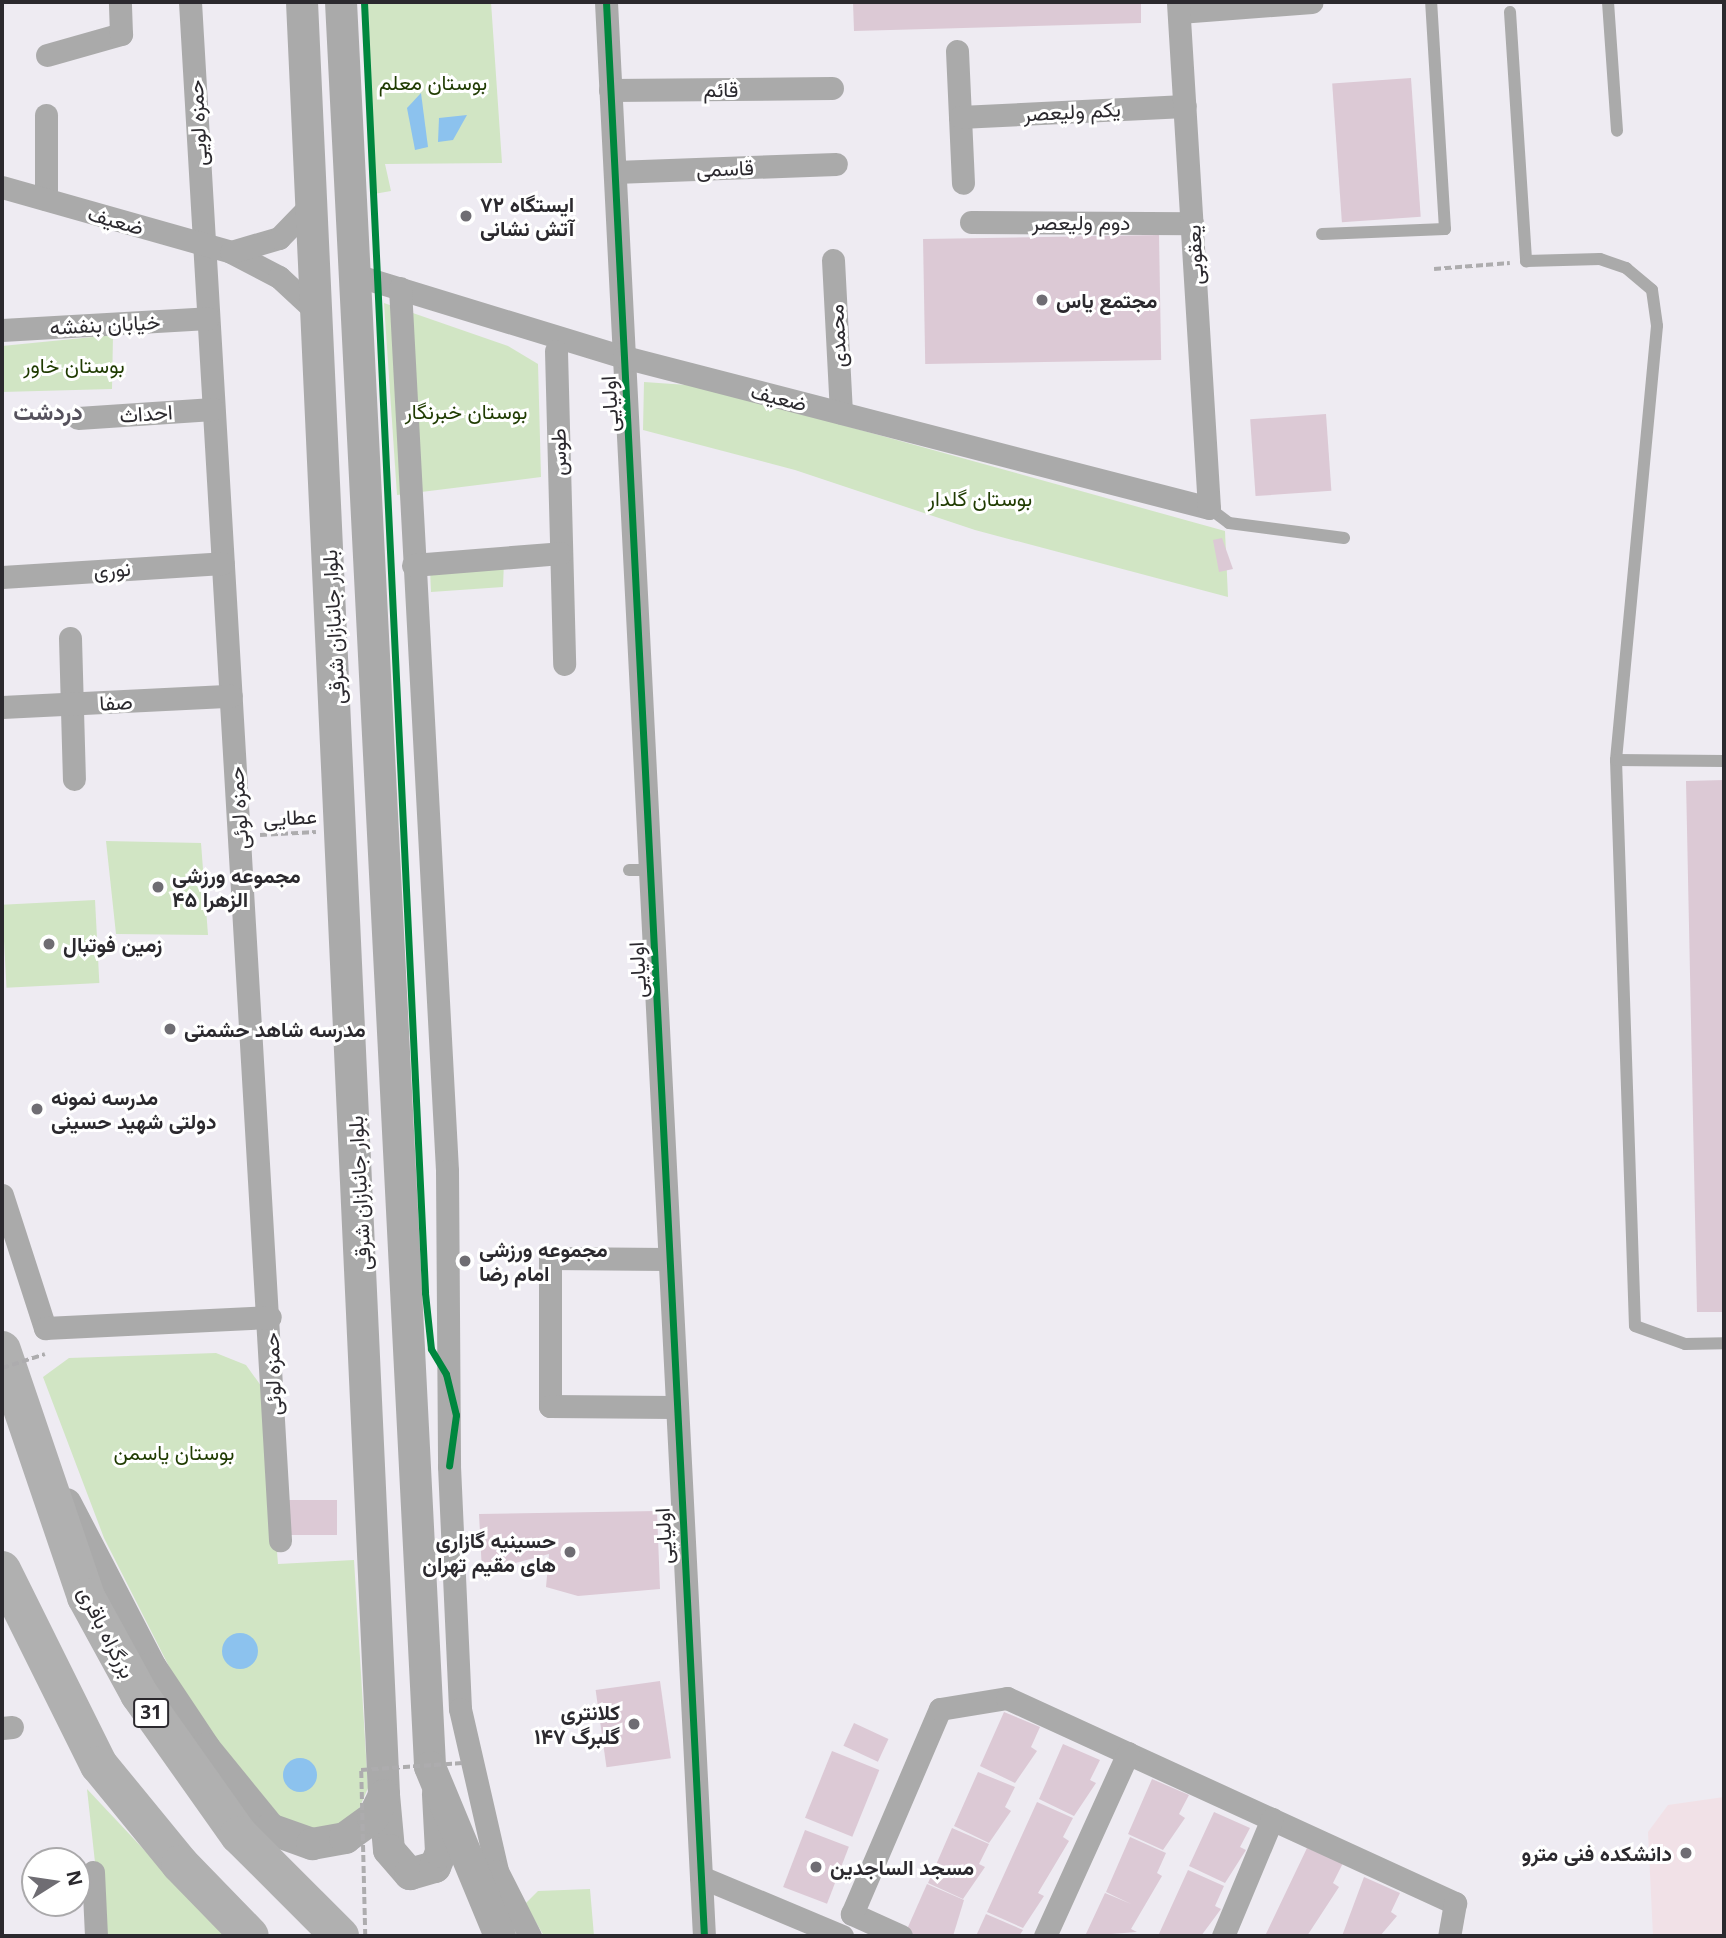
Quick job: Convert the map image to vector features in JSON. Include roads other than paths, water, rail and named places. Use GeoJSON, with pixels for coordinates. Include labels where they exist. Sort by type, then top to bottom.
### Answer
{"type":"FeatureCollection","features":[{"type":"Feature","properties":{"kind":"highway","name":"بزرگراه باقری"},"geometry":{"type":"LineString","coordinates":[[2,1350],[31,1447],[86,1597],[139,1694],[239,1835],[340,1936]]}},
{"type":"Feature","properties":{"kind":"highway"},"geometry":{"type":"LineString","coordinates":[[2,1570],[99,1765],[180,1864],[250,1936]]}},
{"type":"Feature","properties":{"kind":"main road","name":"بلوار جانبازان شرقی"},"geometry":{"type":"LineString","coordinates":[[302,2],[319,314],[384,1794],[389,1850],[410,1874],[435,1867],[441,1852],[439,1794],[428,1731],[352,274],[341,2]]}},
{"type":"Feature","properties":{"kind":"main road"},"geometry":{"type":"LineString","coordinates":[[31,1447],[80,1528],[151,1668],[205,1749],[270,1829],[312,1844],[345,1838],[373,1818],[384,1794]]}},
{"type":"Feature","properties":{"kind":"main road","name":"بلوار جانبازان شرقی"},"geometry":{"type":"LineString","coordinates":[[439,1794],[500,1936]]}},
{"type":"Feature","properties":{"kind":"street"},"geometry":{"type":"LineString","coordinates":[[47,55],[121,34],[120,2]]}},
{"type":"Feature","properties":{"kind":"street","name":"حمزه لویی"},"geometry":{"type":"LineString","coordinates":[[190,2],[204,244]]}},
{"type":"Feature","properties":{"kind":"street","name":"اولیایی"},"geometry":{"type":"LineString","coordinates":[[606,2],[624,356],[640,870],[666,1259],[704,1936]]}},
{"type":"Feature","properties":{"kind":"street"},"geometry":{"type":"LineString","coordinates":[[1179,7],[1312,2]]}},
{"type":"Feature","properties":{"kind":"street","name":"یعقوبی"},"geometry":{"type":"LineString","coordinates":[[1179,7],[1209,508]]}},
{"type":"Feature","properties":{"kind":"street"},"geometry":{"type":"LineString","coordinates":[[957,51],[962,183]]}},
{"type":"Feature","properties":{"kind":"street","name":"قائم"},"geometry":{"type":"LineString","coordinates":[[610,90],[832,88]]}},
{"type":"Feature","properties":{"kind":"street","name":"یکم ولیعصر"},"geometry":{"type":"LineString","coordinates":[[960,117],[1185,106]]}},
{"type":"Feature","properties":{"kind":"street"},"geometry":{"type":"LineString","coordinates":[[46,115],[46,200]]}},
{"type":"Feature","properties":{"kind":"street","name":"قاسمی"},"geometry":{"type":"LineString","coordinates":[[615,172],[836,164]]}},
{"type":"Feature","properties":{"kind":"street","name":"ضعیف"},"geometry":{"type":"LineString","coordinates":[[2,187],[232,252],[278,278],[319,314]]}},
{"type":"Feature","properties":{"kind":"street"},"geometry":{"type":"LineString","coordinates":[[232,252],[279,238],[313,203]]}},
{"type":"Feature","properties":{"kind":"street","name":"دوم ولیعصر"},"geometry":{"type":"LineString","coordinates":[[971,222],[1192,223]]}},
{"type":"Feature","properties":{"kind":"street","name":"حمزه لوئی"},"geometry":{"type":"LineString","coordinates":[[204,244],[270,1317],[280,1540]]}},
{"type":"Feature","properties":{"kind":"street","name":"محمدی"},"geometry":{"type":"LineString","coordinates":[[833,260],[841,412]]}},
{"type":"Feature","properties":{"kind":"street","name":"ضعیف"},"geometry":{"type":"LineString","coordinates":[[352,274],[624,356],[1209,508]]}},
{"type":"Feature","properties":{"kind":"street"},"geometry":{"type":"LineString","coordinates":[[400,288],[413,565],[422,617],[438,874],[450,1245],[450,1492],[464,1728],[497,1871],[530,1936]]}},
{"type":"Feature","properties":{"kind":"street","name":"خیابان بنفشه"},"geometry":{"type":"LineString","coordinates":[[2,330],[208,318]]}},
{"type":"Feature","properties":{"kind":"street","name":"طوس"},"geometry":{"type":"LineString","coordinates":[[556,351],[564,664]]}},
{"type":"Feature","properties":{"kind":"street","name":"احداث"},"geometry":{"type":"LineString","coordinates":[[78,418],[214,409]]}},
{"type":"Feature","properties":{"kind":"street"},"geometry":{"type":"LineString","coordinates":[[413,565],[561,553]]}},
{"type":"Feature","properties":{"kind":"street","name":"نوری"},"geometry":{"type":"LineString","coordinates":[[2,577],[223,563]]}},
{"type":"Feature","properties":{"kind":"street"},"geometry":{"type":"LineString","coordinates":[[70,638],[74,779]]}},
{"type":"Feature","properties":{"kind":"street","name":"صفا"},"geometry":{"type":"LineString","coordinates":[[2,707],[231,696]]}},
{"type":"Feature","properties":{"kind":"street"},"geometry":{"type":"LineString","coordinates":[[2,1195],[45,1328],[270,1317]]}},
{"type":"Feature","properties":{"kind":"street"},"geometry":{"type":"LineString","coordinates":[[666,1259],[550,1258],[550,1406],[673,1407]]}},
{"type":"Feature","properties":{"kind":"street"},"geometry":{"type":"LineString","coordinates":[[901,1936],[852,1914],[940,1709],[1007,1698],[1455,1903],[1449,1936]]}},
{"type":"Feature","properties":{"kind":"street"},"geometry":{"type":"LineString","coordinates":[[428,1731],[464,1728]]}},
{"type":"Feature","properties":{"kind":"street"},"geometry":{"type":"LineString","coordinates":[[1045,1936],[1128,1753]]}},
{"type":"Feature","properties":{"kind":"street"},"geometry":{"type":"LineString","coordinates":[[1223,1936],[1272,1819]]}},
{"type":"Feature","properties":{"kind":"street"},"geometry":{"type":"LineString","coordinates":[[93,1872],[96,1936]]}},
{"type":"Feature","properties":{"kind":"street"},"geometry":{"type":"LineString","coordinates":[[701,1877],[808,1929],[842,1936]]}},
{"type":"Feature","properties":{"kind":"lane"},"geometry":{"type":"LineString","coordinates":[[1322,234],[1445,229],[1431,2]]}},
{"type":"Feature","properties":{"kind":"lane"},"geometry":{"type":"LineString","coordinates":[[1608,2],[1617,131]]}},
{"type":"Feature","properties":{"kind":"lane"},"geometry":{"type":"LineString","coordinates":[[1510,12],[1526,261],[1600,259],[1626,268],[1652,290],[1657,326],[1616,760],[1635,1326],[1685,1344],[1724,1343]]}},
{"type":"Feature","properties":{"kind":"lane"},"geometry":{"type":"LineString","coordinates":[[1209,508],[1229,523],[1344,538]]}},
{"type":"Feature","properties":{"kind":"lane"},"geometry":{"type":"LineString","coordinates":[[1616,760],[1724,761]]}},
{"type":"Feature","properties":{"kind":"water"},"geometry":{"type":"Polygon","coordinates":[[[421,93],[428,147],[415,150],[407,108],[421,93]]]}},
{"type":"Feature","properties":{"kind":"water"},"geometry":{"type":"Polygon","coordinates":[[[467,115],[453,140],[438,142],[439,118],[467,115]]]}},
{"type":"Feature","properties":{"kind":"water"},"geometry":{"type":"Polygon","coordinates":[[[240,1633],[253,1638],[258,1651],[253,1664],[240,1669],[227,1664],[222,1651],[227,1638],[240,1633]]]}},
{"type":"Feature","properties":{"kind":"water"},"geometry":{"type":"Polygon","coordinates":[[[300,1758],[312,1763],[317,1775],[312,1787],[300,1792],[288,1787],[283,1775],[288,1763],[300,1758]]]}},
{"type":"Feature","properties":{"kind":"place","name":"ایستگاه ۷۲ آتش نشانی"},"geometry":{"type":"Point","coordinates":[466,216]}},
{"type":"Feature","properties":{"kind":"place","name":"مجتمع یاس"},"geometry":{"type":"Point","coordinates":[1042,300]}},
{"type":"Feature","properties":{"kind":"place","name":"مجموعه ورزشی الزهرا ۴۵"},"geometry":{"type":"Point","coordinates":[158,887]}},
{"type":"Feature","properties":{"kind":"place","name":"زمین فوتبال"},"geometry":{"type":"Point","coordinates":[49,944]}},
{"type":"Feature","properties":{"kind":"place","name":"مدرسه شاهد حشمتی"},"geometry":{"type":"Point","coordinates":[170,1029]}},
{"type":"Feature","properties":{"kind":"place","name":"مدرسه نمونه دولتی شهید حسینی"},"geometry":{"type":"Point","coordinates":[37,1109]}},
{"type":"Feature","properties":{"kind":"place","name":"مجموعه ورزشی امام رضا"},"geometry":{"type":"Point","coordinates":[465,1261]}},
{"type":"Feature","properties":{"kind":"place","name":"حسینیه گازاری های مقیم تهران"},"geometry":{"type":"Point","coordinates":[570,1552]}},
{"type":"Feature","properties":{"kind":"place","name":"کلانتری ۱۴۷ گلبرگ"},"geometry":{"type":"Point","coordinates":[634,1724]}},
{"type":"Feature","properties":{"kind":"place","name":"دانشکده فنی مترو"},"geometry":{"type":"Point","coordinates":[1686,1853]}},
{"type":"Feature","properties":{"kind":"place","name":"مسجد الساجدین"},"geometry":{"type":"Point","coordinates":[816,1867]}},
{"type":"Feature","properties":{"kind":"district","name":"دردشت"},"geometry":{"type":"Point","coordinates":[48,411]}},
{"type":"Feature","properties":{"kind":"park label","name":"بوستان معلم"},"geometry":{"type":"Point","coordinates":[433,82]}},
{"type":"Feature","properties":{"kind":"park label","name":"بوستان خاور"},"geometry":{"type":"Point","coordinates":[74,365]}},
{"type":"Feature","properties":{"kind":"park label","name":"بوستان خبرنگار"},"geometry":{"type":"Point","coordinates":[466,411]}},
{"type":"Feature","properties":{"kind":"park label","name":"بوستان گلدار"},"geometry":{"type":"Point","coordinates":[980,498]}},
{"type":"Feature","properties":{"kind":"park label","name":"بوستان یاسمن"},"geometry":{"type":"Point","coordinates":[174,1452]}}]}
